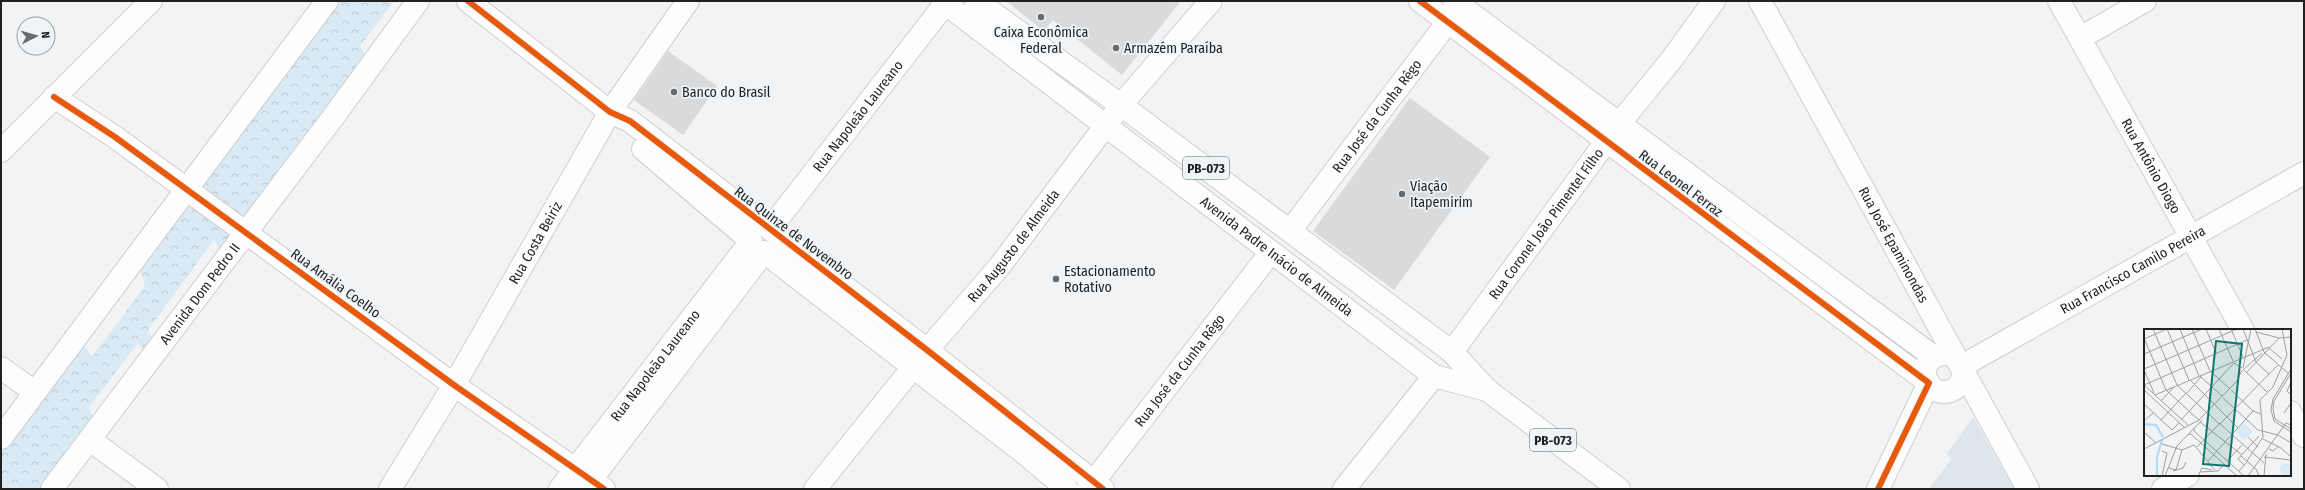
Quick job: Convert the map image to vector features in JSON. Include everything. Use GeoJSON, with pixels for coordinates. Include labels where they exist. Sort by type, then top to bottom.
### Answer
{"type":"FeatureCollection","features":[{"type":"Feature","properties":{"kind":"street"},"geometry":{"type":"LineString","coordinates":[[1,152],[151,1]]}},
{"type":"Feature","properties":{"kind":"street"},"geometry":{"type":"LineString","coordinates":[[1,438],[187,191],[327,1]]}},
{"type":"Feature","properties":{"kind":"street","name":"Avenida Dom Pedro II"},"geometry":{"type":"LineString","coordinates":[[52,489],[247,232],[418,1]]}},
{"type":"Feature","properties":{"kind":"street","name":"Rua Quinze de Novembro"},"geometry":{"type":"LineString","coordinates":[[468,1],[610,112],[630,122],[927,350],[1095,487]]}},
{"type":"Feature","properties":{"kind":"street","name":"Rua Costa Beiriz"},"geometry":{"type":"LineString","coordinates":[[390,489],[454,385],[610,112],[688,1]]}},
{"type":"Feature","properties":{"kind":"street","name":"Avenida Padre Inácio de Almeida"},"geometry":{"type":"LineString","coordinates":[[976,1],[1121,105],[1452,352],[1487,390],[1619,489]]}},
{"type":"Feature","properties":{"kind":"street","name":"Rua Augusto de Almeida"},"geometry":{"type":"LineString","coordinates":[[815,489],[915,368],[927,350],[999,267],[1121,105],[1211,1]]}},
{"type":"Feature","properties":{"kind":"street","name":"Rua Leonel Ferraz"},"geometry":{"type":"LineString","coordinates":[[1420,1],[1457,7],[1613,133],[1929,383]]}},
{"type":"Feature","properties":{"kind":"street","name":"Rua Coronel João Pimentel Filho"},"geometry":{"type":"LineString","coordinates":[[1452,352],[1613,133],[1672,59],[1714,1]]}},
{"type":"Feature","properties":{"kind":"street","name":"Rua José Epaminondas"},"geometry":{"type":"LineString","coordinates":[[1760,1],[1928,309],[1962,366],[2028,489]]}},
{"type":"Feature","properties":{"kind":"street","name":"Rua Antônio Diogo"},"geometry":{"type":"LineString","coordinates":[[2059,1],[2243,329]]}},
{"type":"Feature","properties":{"kind":"street"},"geometry":{"type":"LineString","coordinates":[[2080,38],[2145,1]]}},
{"type":"Feature","properties":{"kind":"street","name":"Avenida Padre Inácio de Almeida"},"geometry":{"type":"LineString","coordinates":[[943,2],[1434,376],[1487,390]]}},
{"type":"Feature","properties":{"kind":"street","name":"Rua Napoleão Laureano"},"geometry":{"type":"LineString","coordinates":[[560,489],[589,482],[757,246],[772,248],[775,240],[770,229],[943,2]]}},
{"type":"Feature","properties":{"kind":"street","name":"Rua José da Cunha Rêgo"},"geometry":{"type":"LineString","coordinates":[[1290,231],[1457,7]]}},
{"type":"Feature","properties":{"kind":"street","name":"Rua Amália Coelho"},"geometry":{"type":"LineString","coordinates":[[54,97],[115,137],[187,191],[247,232],[454,385],[589,482]]}},
{"type":"Feature","properties":{"kind":"street","name":"Rua Quinze de Novembro"},"geometry":{"type":"LineString","coordinates":[[610,112],[622,130],[636,143],[757,246],[915,368],[974,416],[1023,452],[1067,489]]}},
{"type":"Feature","properties":{"kind":"street","name":"Rua Leonel Ferraz"},"geometry":{"type":"LineString","coordinates":[[1613,133],[1934,357]]}},
{"type":"Feature","properties":{"kind":"street","name":"Rua Francisco Camilo Pereira"},"geometry":{"type":"LineString","coordinates":[[1962,366],[2304,173]]}},
{"type":"Feature","properties":{"kind":"street"},"geometry":{"type":"LineString","coordinates":[[1271,252],[1278,255],[1290,251],[1294,239],[1290,231]]}},
{"type":"Feature","properties":{"kind":"street","name":"Rua José da Cunha Rêgo"},"geometry":{"type":"LineString","coordinates":[[1095,487],[1271,252]]}},
{"type":"Feature","properties":{"kind":"street"},"geometry":{"type":"LineString","coordinates":[[1344,489],[1434,376],[1430,372],[1427,363],[1430,354],[1438,349],[1452,352]]}},
{"type":"Feature","properties":{"kind":"street"},"geometry":{"type":"LineString","coordinates":[[1950,391],[1960,383],[1962,378],[1962,366],[1955,357],[1950,355],[1944,354],[1934,357],[1927,366],[1926,372],[1929,383],[1938,390],[1950,391],[1978,398]]}},
{"type":"Feature","properties":{"kind":"street"},"geometry":{"type":"LineString","coordinates":[[1,368],[35,392]]}},
{"type":"Feature","properties":{"kind":"street"},"geometry":{"type":"LineString","coordinates":[[1878,489],[1929,383]]}},
{"type":"Feature","properties":{"kind":"street"},"geometry":{"type":"LineString","coordinates":[[2294,413],[2304,436]]}},
{"type":"Feature","properties":{"kind":"street"},"geometry":{"type":"LineString","coordinates":[[90,440],[157,489]]}},
{"type":"Feature","properties":{"kind":"street"},"geometry":{"type":"LineString","coordinates":[[2164,489],[2186,476]]}},
{"type":"Feature","properties":{"kind":"shaded area"},"geometry":{"type":"Polygon","coordinates":[[[1973,417],[2014,489],[1929,489],[1952,458],[1947,454],[1973,417]]]}},
{"type":"Feature","properties":{"kind":"green space"},"geometry":{"type":"Polygon","coordinates":[[[341,1],[394,1],[360,46],[367,57],[244,220],[202,185],[341,1]]]}},
{"type":"Feature","properties":{"kind":"green space"},"geometry":{"type":"Polygon","coordinates":[[[190,201],[234,234],[222,252],[214,240],[148,330],[155,343],[146,352],[138,343],[89,407],[95,421],[44,489],[1,489],[1,450],[83,343],[92,357],[145,286],[140,268],[190,201]]]}},
{"type":"Feature","properties":{"kind":"building","name":"Armazém Paraíba"},"geometry":{"type":"Polygon","coordinates":[[[1006,1],[1181,1],[1122,75],[1053,20],[1044,31],[1006,1]]]}},
{"type":"Feature","properties":{"kind":"building","name":"Banco do Brasil"},"geometry":{"type":"Polygon","coordinates":[[[668,51],[717,86],[683,135],[634,100],[668,51]]]}},
{"type":"Feature","properties":{"kind":"building","name":"Viação Itapemirim"},"geometry":{"type":"Polygon","coordinates":[[[1410,98],[1490,157],[1394,290],[1313,231],[1410,98]]]}},
{"type":"Feature","properties":{"kind":"cycle path"},"geometry":{"type":"LineString","coordinates":[[468,1],[610,112],[630,121],[927,350],[1103,489]]}},
{"type":"Feature","properties":{"kind":"cycle path"},"geometry":{"type":"LineString","coordinates":[[1420,1],[1929,383],[1878,489]]}},
{"type":"Feature","properties":{"kind":"cycle path"},"geometry":{"type":"LineString","coordinates":[[54,97],[115,137],[454,385],[604,489]]}},
{"type":"Feature","properties":{"kind":"place","name":"Caixa Econômica Federal"},"geometry":{"type":"Point","coordinates":[1041,17]}},
{"type":"Feature","properties":{"kind":"place","name":"Armazém Paraíba"},"geometry":{"type":"Point","coordinates":[1116,48]}},
{"type":"Feature","properties":{"kind":"place","name":"Banco do Brasil"},"geometry":{"type":"Point","coordinates":[674,92]}},
{"type":"Feature","properties":{"kind":"place","name":"Viação Itapemirim"},"geometry":{"type":"Point","coordinates":[1402,194]}},
{"type":"Feature","properties":{"kind":"place","name":"Estacionamento Rotativo"},"geometry":{"type":"Point","coordinates":[1056,279]}}]}
